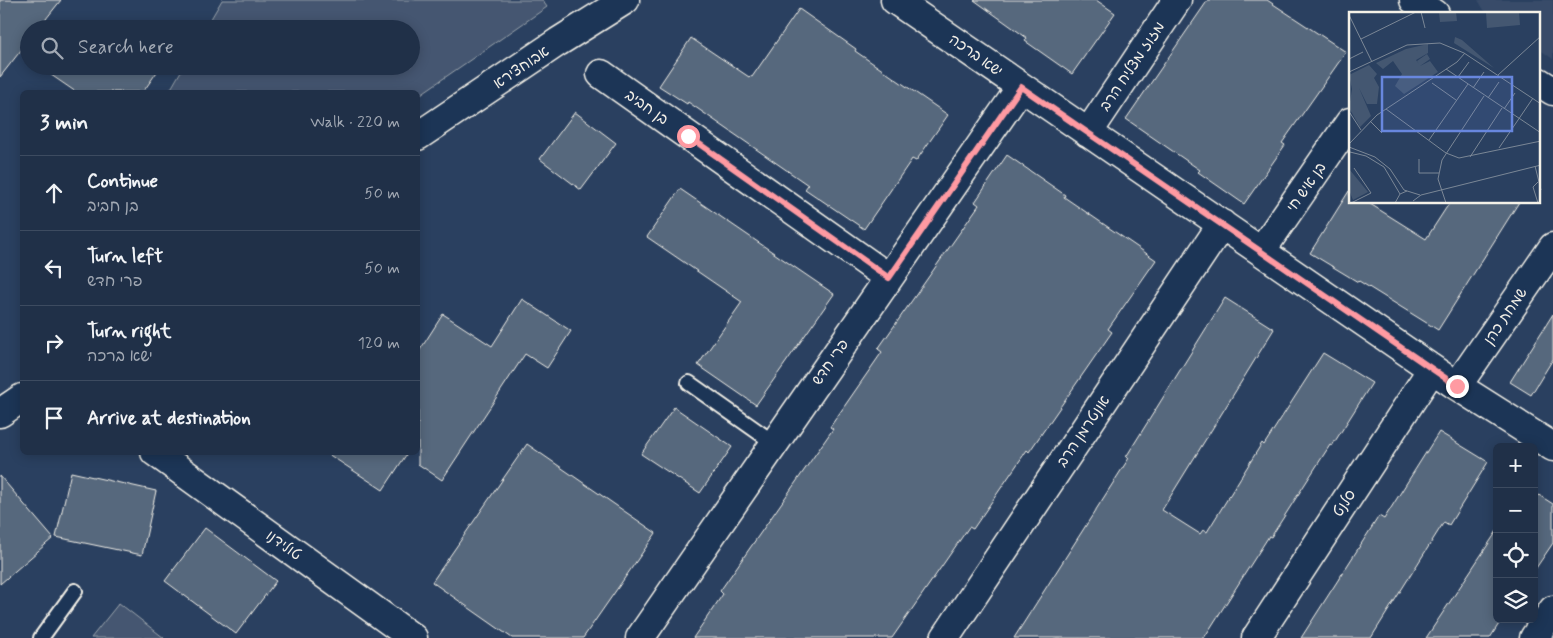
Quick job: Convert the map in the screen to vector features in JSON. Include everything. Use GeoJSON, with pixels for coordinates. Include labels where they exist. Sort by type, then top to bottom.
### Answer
{"type":"FeatureCollection","features":[{"type":"Feature","properties":{"kind":"street","name":"אבוחצירא"},"geometry":{"type":"LineString","coordinates":[[420,135],[558,42],[625,0]]}},
{"type":"Feature","properties":{"kind":"street","name":"מזוז מצליח הרב"},"geometry":{"type":"LineString","coordinates":[[1088,132],[1177,0]]}},
{"type":"Feature","properties":{"kind":"street"},"geometry":{"type":"LineString","coordinates":[[1414,0],[1432,12]]}},
{"type":"Feature","properties":{"kind":"street","name":"ישא ברכה"},"geometry":{"type":"LineString","coordinates":[[901,1],[1021,87],[1432,369],[1553,447]]}},
{"type":"Feature","properties":{"kind":"street","name":"בן חביב"},"geometry":{"type":"LineString","coordinates":[[601,74],[889,278]]}},
{"type":"Feature","properties":{"kind":"street"},"geometry":{"type":"LineString","coordinates":[[1540,83],[1553,91]]}},
{"type":"Feature","properties":{"kind":"street","name":"פרי חדש"},"geometry":{"type":"LineString","coordinates":[[640,638],[1021,87]]}},
{"type":"Feature","properties":{"kind":"street","name":"בן איש חי"},"geometry":{"type":"LineString","coordinates":[[1261,251],[1349,123]]}},
{"type":"Feature","properties":{"kind":"street","name":"אונטרמן הרב"},"geometry":{"type":"LineString","coordinates":[[945,638],[1222,224]]}},
{"type":"Feature","properties":{"kind":"street","name":"שמחת כהן"},"geometry":{"type":"LineString","coordinates":[[1457,386],[1553,247]]}},
{"type":"Feature","properties":{"kind":"street","name":"סלנט"},"geometry":{"type":"LineString","coordinates":[[1256,638],[1432,369]]}},
{"type":"Feature","properties":{"kind":"street"},"geometry":{"type":"LineString","coordinates":[[0,413],[20,399]]}},
{"type":"Feature","properties":{"kind":"street","name":"טולידנו"},"geometry":{"type":"LineString","coordinates":[[159,455],[413,638]]}},
{"type":"Feature","properties":{"kind":"street"},"geometry":{"type":"LineString","coordinates":[[1534,638],[1553,610]]}},
{"type":"Feature","properties":{"kind":"lane"},"geometry":{"type":"LineString","coordinates":[[689,383],[774,443]]}},
{"type":"Feature","properties":{"kind":"lane"},"geometry":{"type":"LineString","coordinates":[[41,638],[75,591]]}},
{"type":"Feature","properties":{"kind":"shaded area"},"geometry":{"type":"Polygon","coordinates":[[[222,0],[542,0],[547,7],[420,95],[420,90],[170,90],[179,75],[420,75],[420,20],[210,20],[222,0]]]}},
{"type":"Feature","properties":{"kind":"shaded area"},"geometry":{"type":"Polygon","coordinates":[[[1478,0],[1553,0],[1553,59],[1540,50],[1540,12],[1486,12],[1478,0]]]}},
{"type":"Feature","properties":{"kind":"shaded area"},"geometry":{"type":"Polygon","coordinates":[[[119,603],[164,638],[91,638],[119,603]]]}},
{"type":"Feature","properties":{"kind":"building"},"geometry":{"type":"Polygon","coordinates":[[[0,0],[61,0],[45,20],[20,20],[20,51],[0,77],[0,0]]]}},
{"type":"Feature","properties":{"kind":"building"},"geometry":{"type":"Polygon","coordinates":[[[974,0],[1096,0],[1115,13],[1072,74],[1025,41],[1027,38],[974,0]]]}},
{"type":"Feature","properties":{"kind":"building"},"geometry":{"type":"Polygon","coordinates":[[[1208,0],[1267,0],[1346,52],[1282,143],[1285,145],[1244,204],[1198,172],[1200,170],[1126,119],[1208,0]]]}},
{"type":"Feature","properties":{"kind":"building"},"geometry":{"type":"Polygon","coordinates":[[[799,9],[856,49],[855,51],[948,115],[916,161],[912,159],[864,229],[805,189],[808,185],[688,102],[687,104],[659,86],[691,38],[749,77],[752,77],[799,9]]]}},
{"type":"Feature","properties":{"kind":"building"},"geometry":{"type":"Polygon","coordinates":[[[51,75],[155,75],[144,90],[73,90],[51,75]]]}},
{"type":"Feature","properties":{"kind":"building"},"geometry":{"type":"Polygon","coordinates":[[[575,112],[616,143],[581,190],[540,159],[575,112]]]}},
{"type":"Feature","properties":{"kind":"building"},"geometry":{"type":"Polygon","coordinates":[[[1007,155],[1156,260],[1108,329],[1112,332],[1029,452],[1027,450],[973,529],[969,527],[892,638],[693,638],[723,594],[720,591],[833,429],[830,427],[882,352],[878,349],[979,205],[975,202],[1007,155]]]}},
{"type":"Feature","properties":{"kind":"building"},"geometry":{"type":"Polygon","coordinates":[[[680,189],[834,294],[756,405],[698,365],[742,302],[647,237],[680,189]]]}},
{"type":"Feature","properties":{"kind":"building"},"geometry":{"type":"Polygon","coordinates":[[[1349,191],[1349,204],[1370,204],[1426,239],[1449,204],[1518,204],[1438,330],[1310,253],[1349,191]]]}},
{"type":"Feature","properties":{"kind":"building"},"geometry":{"type":"Polygon","coordinates":[[[1225,298],[1274,329],[1162,510],[1200,534],[1203,530],[1207,532],[1262,443],[1264,445],[1323,353],[1372,383],[1271,537],[1269,536],[1204,638],[1014,638],[1129,458],[1126,457],[1225,298]]]}},
{"type":"Feature","properties":{"kind":"building"},"geometry":{"type":"Polygon","coordinates":[[[522,299],[571,331],[547,368],[525,354],[442,480],[418,464],[418,455],[420,455],[420,350],[443,314],[492,346],[522,299]]]}},
{"type":"Feature","properties":{"kind":"building"},"geometry":{"type":"Polygon","coordinates":[[[1553,314],[1553,359],[1531,395],[1510,382],[1553,314]]]}},
{"type":"Feature","properties":{"kind":"building"},"geometry":{"type":"Polygon","coordinates":[[[674,407],[732,447],[700,493],[641,454],[674,407]]]}},
{"type":"Feature","properties":{"kind":"building"},"geometry":{"type":"Polygon","coordinates":[[[1439,432],[1488,462],[1449,525],[1444,522],[1371,638],[1301,638],[1379,516],[1384,519],[1439,432]]]}},
{"type":"Feature","properties":{"kind":"building"},"geometry":{"type":"Polygon","coordinates":[[[527,444],[656,533],[583,638],[512,638],[432,582],[527,444]]]}},
{"type":"Feature","properties":{"kind":"building"},"geometry":{"type":"Polygon","coordinates":[[[330,455],[406,455],[383,490],[330,455]]]}},
{"type":"Feature","properties":{"kind":"building"},"geometry":{"type":"Polygon","coordinates":[[[71,472],[156,491],[142,555],[56,537],[71,472]]]}},
{"type":"Feature","properties":{"kind":"building"},"geometry":{"type":"Polygon","coordinates":[[[0,476],[53,538],[0,584],[0,476]]]}},
{"type":"Feature","properties":{"kind":"building"},"geometry":{"type":"Polygon","coordinates":[[[1538,495],[1553,504],[1553,543],[1538,565],[1538,495]]]}},
{"type":"Feature","properties":{"kind":"building"},"geometry":{"type":"Polygon","coordinates":[[[205,528],[276,581],[236,634],[165,581],[205,528]]]}},
{"type":"Feature","properties":{"kind":"building"},"geometry":{"type":"Polygon","coordinates":[[[1493,537],[1493,623],[1499,623],[1490,638],[1426,638],[1493,537]]]}},
{"type":"Feature","properties":{"kind":"route"},"geometry":{"type":"LineString","coordinates":[[688,136],[889,278],[1021,87],[1457,386]]}}]}
